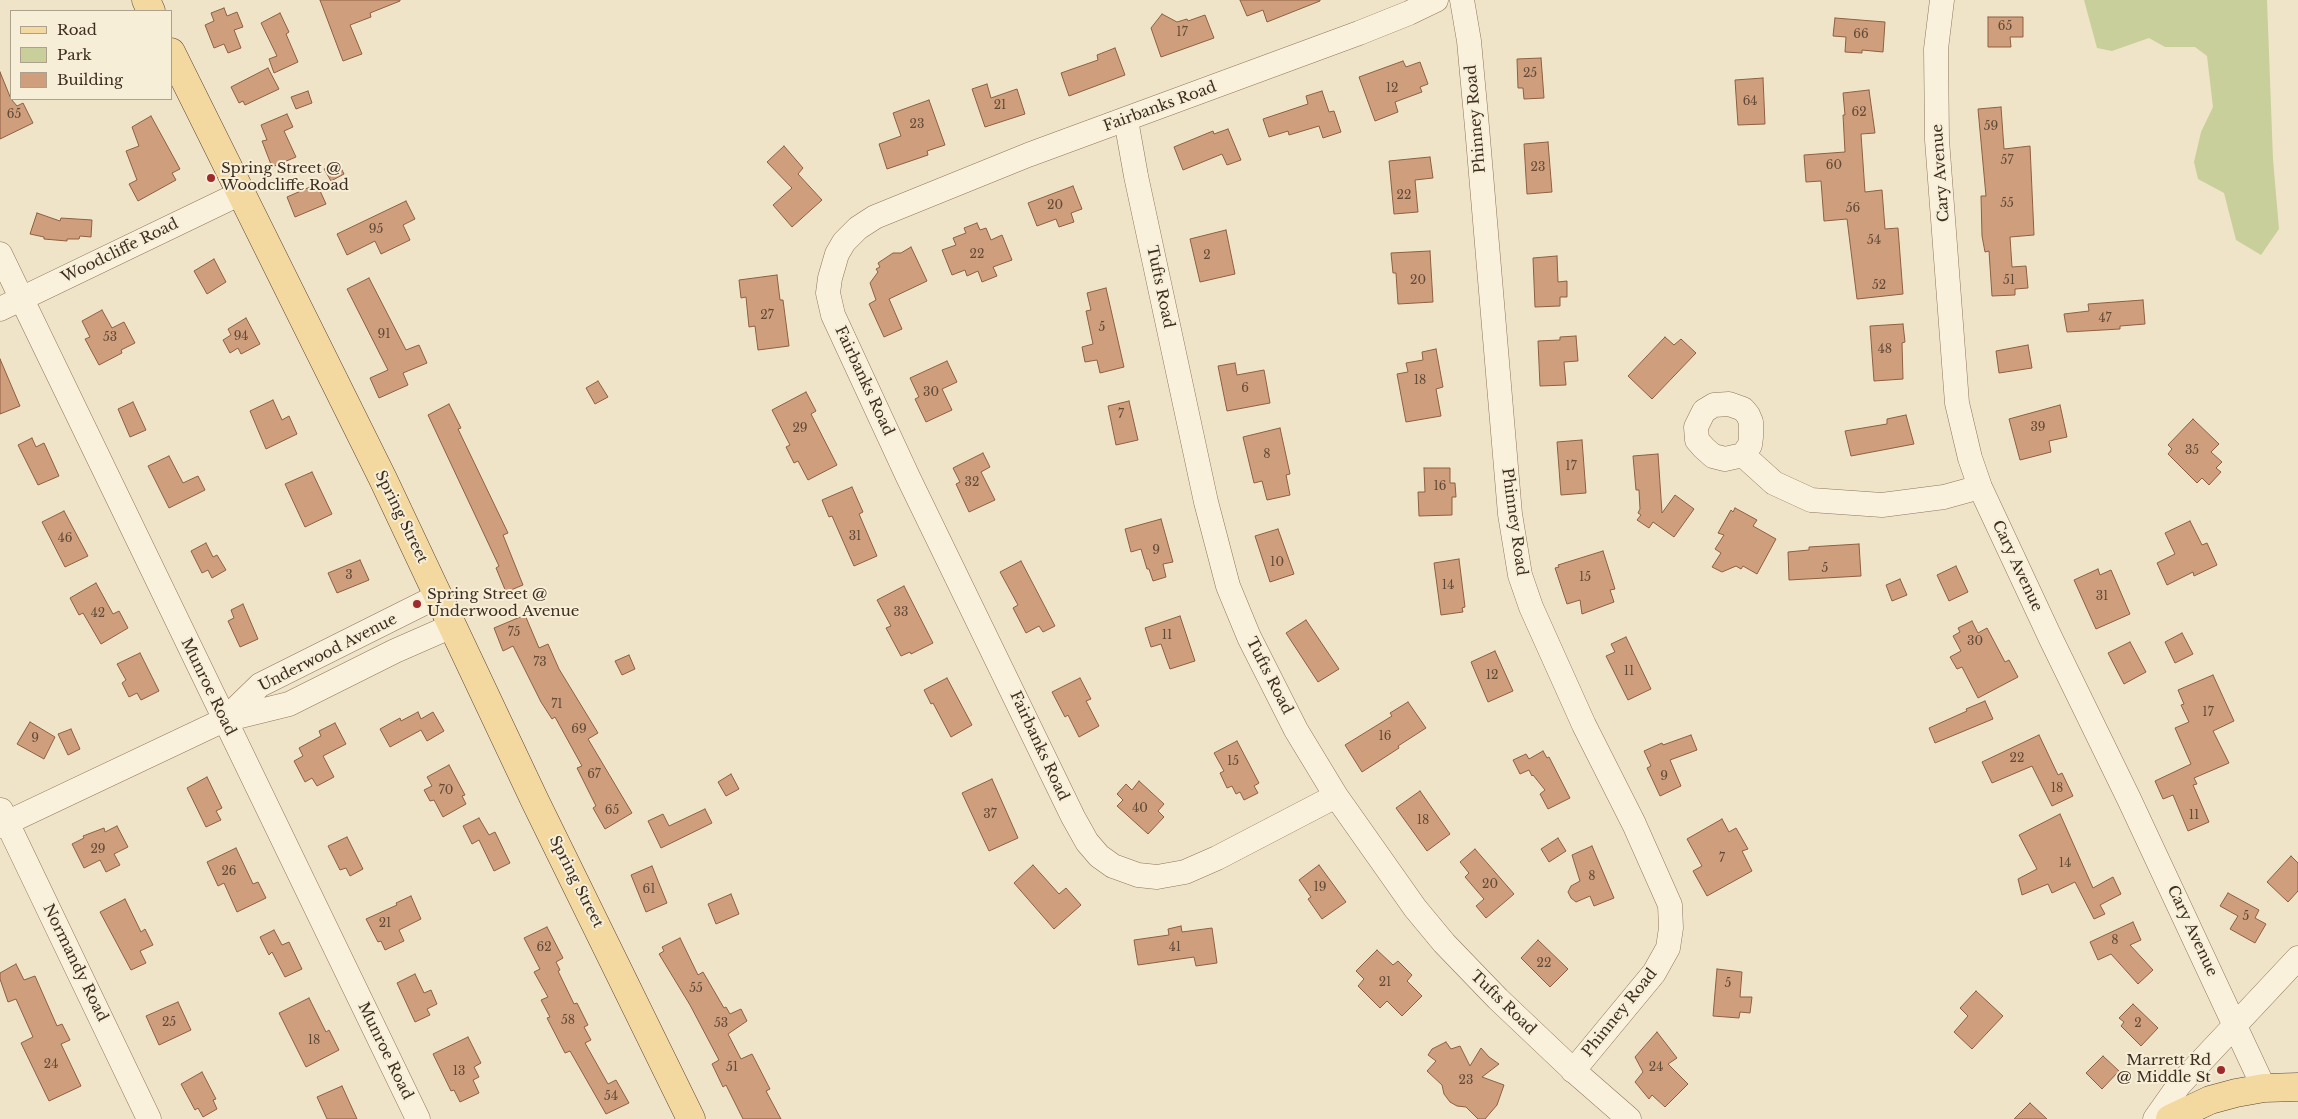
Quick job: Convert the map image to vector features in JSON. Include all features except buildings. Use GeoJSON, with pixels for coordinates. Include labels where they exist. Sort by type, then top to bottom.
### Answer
{"type":"FeatureCollection","features":[{"type":"Feature","properties":{"kind":"main road","name":"Spring Street"},"geometry":{"type":"LineString","coordinates":[[172,54],[438,596],[535,801],[691,1119]]}},
{"type":"Feature","properties":{"kind":"main road"},"geometry":{"type":"LineString","coordinates":[[2170,1119],[2210,1100],[2264,1088],[2298,1087]]}},
{"type":"Feature","properties":{"kind":"street","name":"Fairbanks Road"},"geometry":{"type":"LineString","coordinates":[[1336,796],[1217,858],[1185,872],[1157,877],[1138,876],[1113,866],[1099,856],[1086,842],[1073,817],[908,477],[833,315],[828,293],[837,254],[858,228],[869,220],[926,194],[1359,33],[1436,0]]}},
{"type":"Feature","properties":{"kind":"street","name":"Phinney Road"},"geometry":{"type":"LineString","coordinates":[[1462,0],[1474,98],[1510,514],[1520,575],[1531,607],[1584,725],[1634,824],[1670,905],[1671,928],[1668,948],[1654,973],[1573,1071]]}},
{"type":"Feature","properties":{"kind":"street","name":"Cary Avenue"},"geometry":{"type":"LineString","coordinates":[[1942,0],[1936,49],[1936,98],[1954,366],[1957,403],[1962,429],[1980,487],[2236,1024],[2264,1088]]}},
{"type":"Feature","properties":{"kind":"street","name":"Tufts Road"},"geometry":{"type":"LineString","coordinates":[[1126,120],[1136,176],[1202,483],[1228,586],[1249,637],[1296,730],[1336,796],[1414,908],[1444,944],[1498,999],[1573,1071],[1629,1119]]}},
{"type":"Feature","properties":{"kind":"street","name":"Woodcliffe Road"},"geometry":{"type":"LineString","coordinates":[[0,308],[241,193]]}},
{"type":"Feature","properties":{"kind":"street","name":"Munroe Road"},"geometry":{"type":"LineString","coordinates":[[0,254],[418,1119]]}},
{"type":"Feature","properties":{"kind":"street"},"geometry":{"type":"LineString","coordinates":[[1743,455],[1774,483],[1811,500],[1882,505],[1944,497],[1980,487]]}},
{"type":"Feature","properties":{"kind":"street","name":"Underwood Avenue"},"geometry":{"type":"LineString","coordinates":[[224,720],[260,685],[438,596]]}},
{"type":"Feature","properties":{"kind":"street","name":"Underwood Avenue"},"geometry":{"type":"LineString","coordinates":[[2,819],[224,720],[290,704],[395,651],[452,626]]}},
{"type":"Feature","properties":{"kind":"street","name":"Normandy Road"},"geometry":{"type":"LineString","coordinates":[[2,819],[150,1119]]}},
{"type":"Feature","properties":{"kind":"street"},"geometry":{"type":"LineString","coordinates":[[2155,1119],[2179,1085],[2298,958]]}},
{"type":"Feature","properties":{"kind":"green space"},"geometry":{"type":"Polygon","coordinates":[[[2084,0],[2267,0],[2273,159],[2279,229],[2261,255],[2236,240],[2224,193],[2198,179],[2194,162],[2201,132],[2213,107],[2207,56],[2195,47],[2165,47],[2149,38],[2112,51],[2097,48],[2084,0]]]}},
{"type":"Feature","properties":{"kind":"place","name":"Spring Street @ Woodcliffe Road"},"geometry":{"type":"Point","coordinates":[211,178]}},
{"type":"Feature","properties":{"kind":"place","name":"Spring Street @ Underwood Avenue"},"geometry":{"type":"Point","coordinates":[417,604]}},
{"type":"Feature","properties":{"kind":"place","name":"Marrett Rd @ Middle St"},"geometry":{"type":"Point","coordinates":[2221,1070]}}]}
